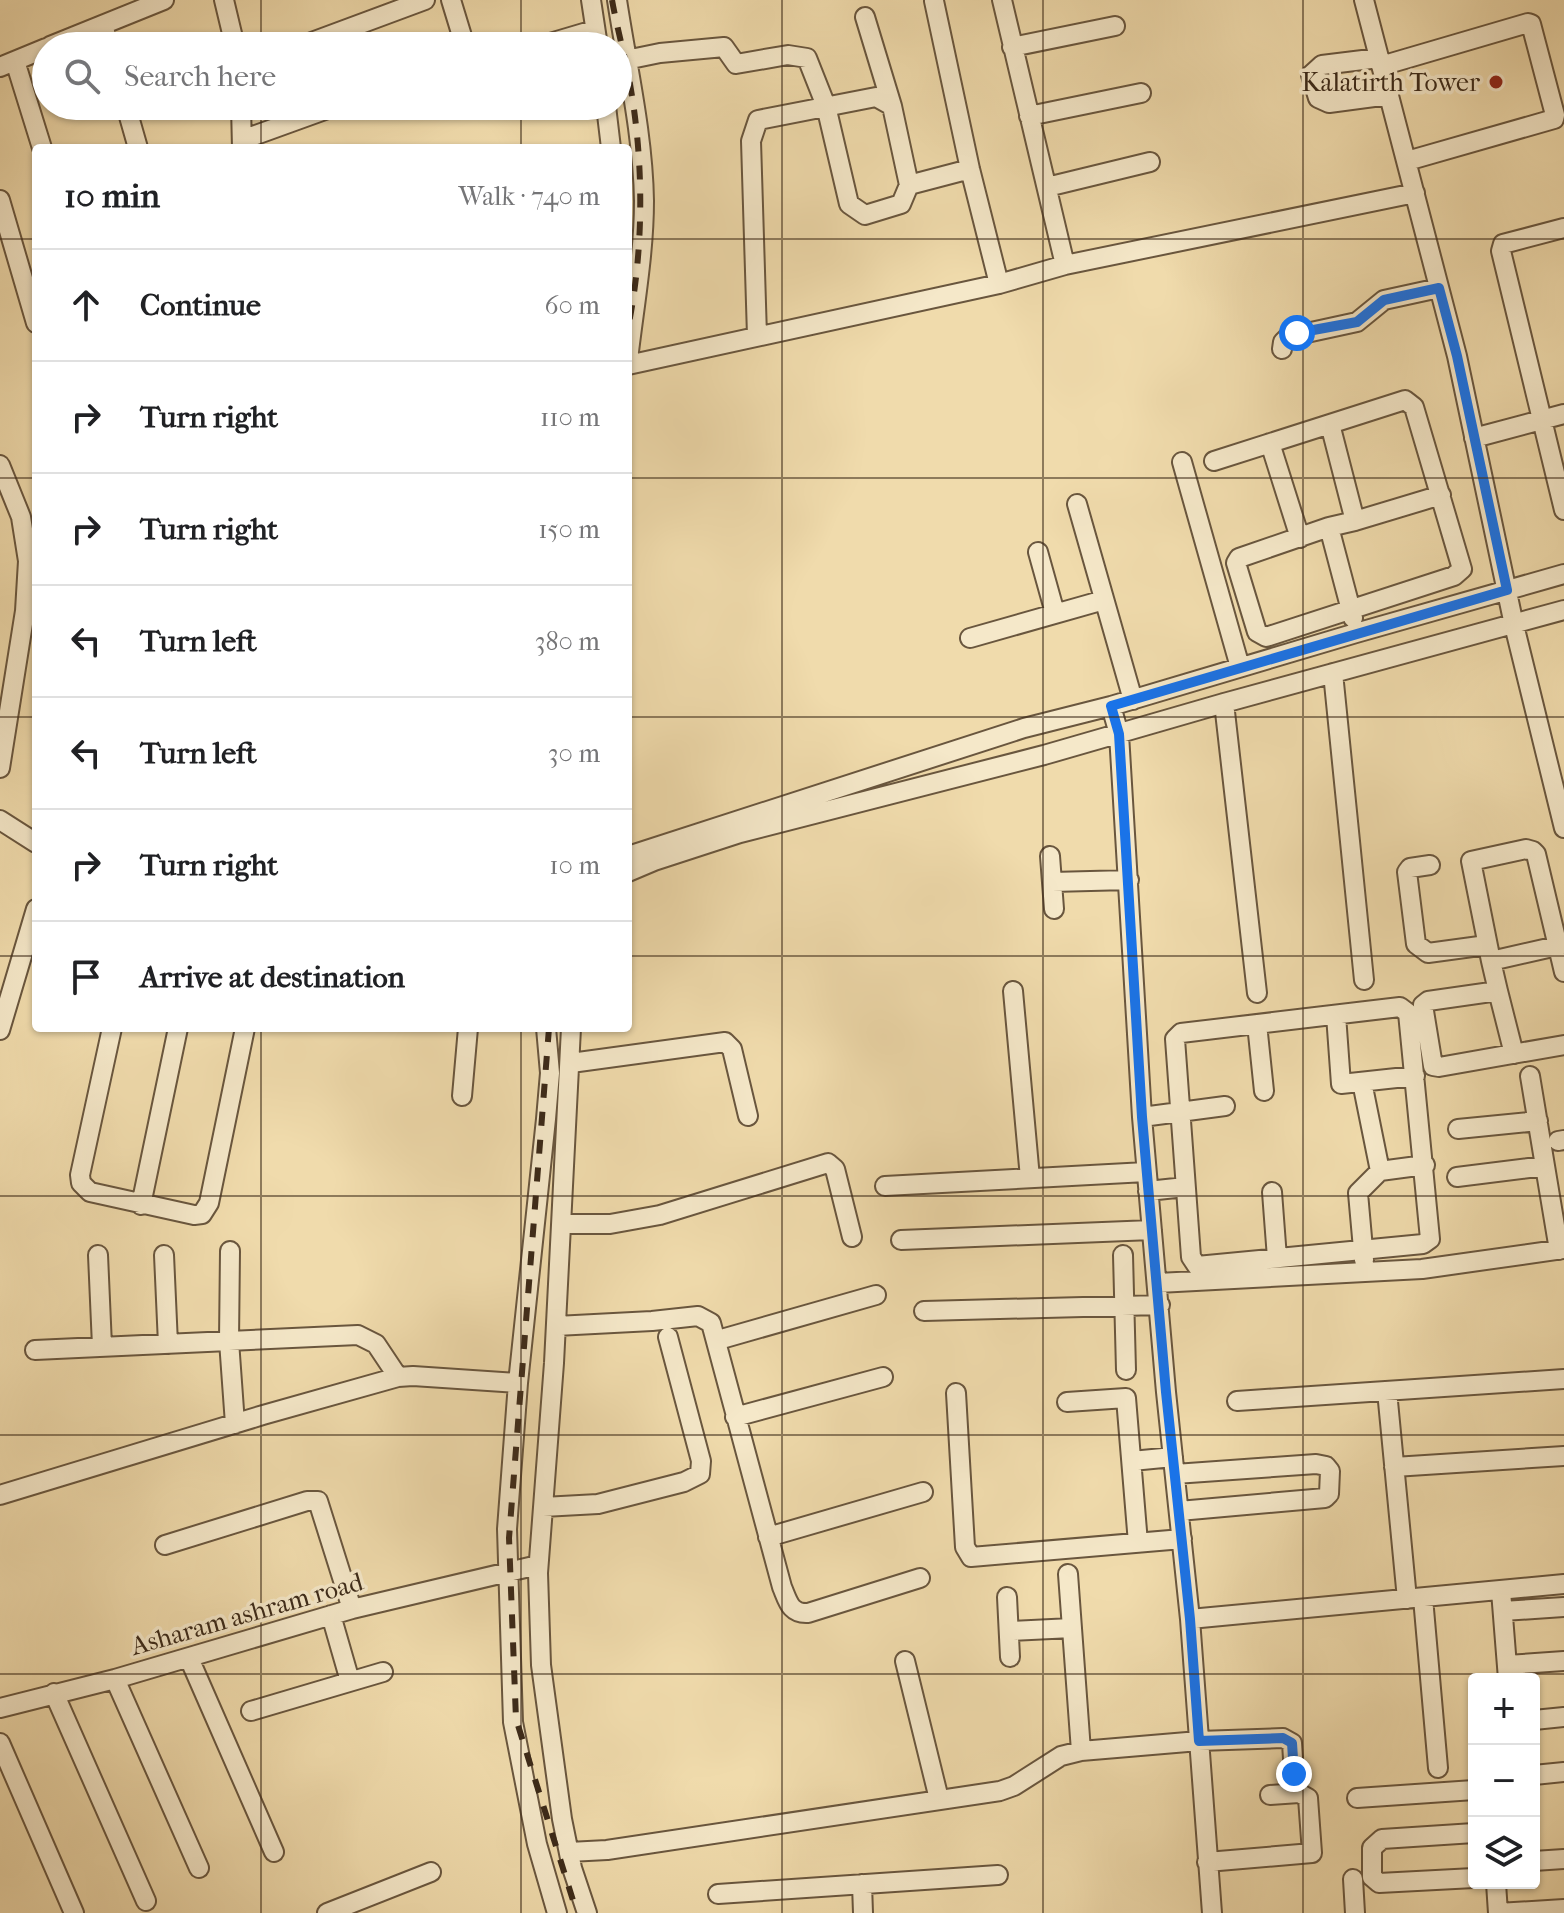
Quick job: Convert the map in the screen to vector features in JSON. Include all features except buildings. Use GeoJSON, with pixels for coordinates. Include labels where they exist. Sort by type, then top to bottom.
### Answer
{"type":"FeatureCollection","features":[{"type":"Feature","properties":{"kind":"street"},"geometry":{"type":"LineString","coordinates":[[86,32],[164,0]]}},
{"type":"Feature","properties":{"kind":"street"},"geometry":{"type":"LineString","coordinates":[[224,0],[232,32]]}},
{"type":"Feature","properties":{"kind":"street"},"geometry":{"type":"LineString","coordinates":[[339,32],[425,0]]}},
{"type":"Feature","properties":{"kind":"street"},"geometry":{"type":"LineString","coordinates":[[451,0],[461,32]]}},
{"type":"Feature","properties":{"kind":"street"},"geometry":{"type":"LineString","coordinates":[[591,0],[595,32]]}},
{"type":"Feature","properties":{"kind":"street"},"geometry":{"type":"LineString","coordinates":[[617,0],[622,32]]}},
{"type":"Feature","properties":{"kind":"street"},"geometry":{"type":"LineString","coordinates":[[1002,0],[1065,265]]}},
{"type":"Feature","properties":{"kind":"street"},"geometry":{"type":"LineString","coordinates":[[1364,0],[1439,288],[1514,625],[1564,828]]}},
{"type":"Feature","properties":{"kind":"street"},"geometry":{"type":"LineString","coordinates":[[934,1],[970,169],[999,284]]}},
{"type":"Feature","properties":{"kind":"street"},"geometry":{"type":"LineString","coordinates":[[632,59],[724,47],[736,64],[788,55],[807,58],[826,106],[849,204],[865,215],[901,204],[909,185],[892,106],[865,17]]}},
{"type":"Feature","properties":{"kind":"street"},"geometry":{"type":"LineString","coordinates":[[1389,95],[1329,103],[1318,98],[1311,75],[1322,65],[1380,62],[1531,24],[1554,119],[1407,161]]}},
{"type":"Feature","properties":{"kind":"street"},"geometry":{"type":"LineString","coordinates":[[103,25],[105,32]]}},
{"type":"Feature","properties":{"kind":"street"},"geometry":{"type":"LineString","coordinates":[[1012,47],[1115,26]]}},
{"type":"Feature","properties":{"kind":"street"},"geometry":{"type":"LineString","coordinates":[[32,54],[7,64],[40,144]]}},
{"type":"Feature","properties":{"kind":"street"},"geometry":{"type":"LineString","coordinates":[[1029,116],[1141,93]]}},
{"type":"Feature","properties":{"kind":"street"},"geometry":{"type":"LineString","coordinates":[[757,336],[751,141],[758,120],[876,97],[892,106]]}},
{"type":"Feature","properties":{"kind":"street"},"geometry":{"type":"LineString","coordinates":[[632,101],[644,202],[642,255],[632,332]]}},
{"type":"Feature","properties":{"kind":"street"},"geometry":{"type":"LineString","coordinates":[[130,120],[137,144]]}},
{"type":"Feature","properties":{"kind":"street"},"geometry":{"type":"LineString","coordinates":[[241,120],[242,144],[301,120]]}},
{"type":"Feature","properties":{"kind":"street"},"geometry":{"type":"LineString","coordinates":[[608,120],[611,144]]}},
{"type":"Feature","properties":{"kind":"street"},"geometry":{"type":"LineString","coordinates":[[1047,187],[1150,162]]}},
{"type":"Feature","properties":{"kind":"street"},"geometry":{"type":"LineString","coordinates":[[909,185],[970,169]]}},
{"type":"Feature","properties":{"kind":"street"},"geometry":{"type":"LineString","coordinates":[[632,362],[999,284],[1065,265],[1415,193]]}},
{"type":"Feature","properties":{"kind":"street"},"geometry":{"type":"LineString","coordinates":[[0,200],[32,309]]}},
{"type":"Feature","properties":{"kind":"street"},"geometry":{"type":"LineString","coordinates":[[1564,228],[1503,244],[1501,251],[1564,510]]}},
{"type":"Feature","properties":{"kind":"street"},"geometry":{"type":"LineString","coordinates":[[1282,349],[1288,337],[1357,322],[1384,300],[1439,288]]}},
{"type":"Feature","properties":{"kind":"street"},"geometry":{"type":"LineString","coordinates":[[1214,461],[1405,400],[1414,407],[1441,495],[1462,569],[1454,576],[1266,637],[1257,632],[1236,563],[1239,558],[1329,527],[1441,495]]}},
{"type":"Feature","properties":{"kind":"street"},"geometry":{"type":"LineString","coordinates":[[1474,438],[1564,414]]}},
{"type":"Feature","properties":{"kind":"street"},"geometry":{"type":"LineString","coordinates":[[1330,424],[1355,521]]}},
{"type":"Feature","properties":{"kind":"street"},"geometry":{"type":"LineString","coordinates":[[1270,443],[1300,538]]}},
{"type":"Feature","properties":{"kind":"street"},"geometry":{"type":"LineString","coordinates":[[1182,462],[1240,667]]}},
{"type":"Feature","properties":{"kind":"street"},"geometry":{"type":"LineString","coordinates":[[0,465],[21,517],[28,561],[25,611],[0,768]]}},
{"type":"Feature","properties":{"kind":"street"},"geometry":{"type":"LineString","coordinates":[[1077,504],[1133,700]]}},
{"type":"Feature","properties":{"kind":"street"},"geometry":{"type":"LineString","coordinates":[[1329,527],[1356,633]]}},
{"type":"Feature","properties":{"kind":"street"},"geometry":{"type":"LineString","coordinates":[[1038,552],[1055,613]]}},
{"type":"Feature","properties":{"kind":"street"},"geometry":{"type":"LineString","coordinates":[[632,855],[1024,728],[1133,700],[1564,574]]}},
{"type":"Feature","properties":{"kind":"street"},"geometry":{"type":"LineString","coordinates":[[970,638],[1104,600]]}},
{"type":"Feature","properties":{"kind":"street"},"geometry":{"type":"LineString","coordinates":[[632,870],[740,833],[1119,734],[1564,610]]}},
{"type":"Feature","properties":{"kind":"street"},"geometry":{"type":"LineString","coordinates":[[1333,673],[1364,980]]}},
{"type":"Feature","properties":{"kind":"street"},"geometry":{"type":"LineString","coordinates":[[1224,703],[1257,993]]}},
{"type":"Feature","properties":{"kind":"street"},"geometry":{"type":"LineString","coordinates":[[1111,706],[1119,734],[1147,1181],[1190,1619],[1212,1913]]}},
{"type":"Feature","properties":{"kind":"street"},"geometry":{"type":"LineString","coordinates":[[0,820],[32,840]]}},
{"type":"Feature","properties":{"kind":"street"},"geometry":{"type":"LineString","coordinates":[[1514,1054],[1489,953],[1471,861],[1530,849],[1536,854],[1561,945],[1564,972]]}},
{"type":"Feature","properties":{"kind":"street"},"geometry":{"type":"LineString","coordinates":[[1050,856],[1054,909]]}},
{"type":"Feature","properties":{"kind":"street"},"geometry":{"type":"LineString","coordinates":[[1430,865],[1410,868],[1407,872],[1416,944],[1428,953],[1489,953],[1561,945]]}},
{"type":"Feature","properties":{"kind":"street"},"geometry":{"type":"LineString","coordinates":[[1052,882],[1129,880]]}},
{"type":"Feature","properties":{"kind":"street"},"geometry":{"type":"LineString","coordinates":[[0,1030],[32,922]]}},
{"type":"Feature","properties":{"kind":"street"},"geometry":{"type":"LineString","coordinates":[[1013,991],[1030,1178]]}},
{"type":"Feature","properties":{"kind":"street"},"geometry":{"type":"LineString","coordinates":[[1498,991],[1425,1002],[1423,1008],[1433,1066],[1564,1045]]}},
{"type":"Feature","properties":{"kind":"street"},"geometry":{"type":"LineString","coordinates":[[1400,1007],[1408,1013],[1430,1239],[1423,1244],[1194,1264],[1174,1043],[1178,1036],[1257,1024],[1400,1007]]}},
{"type":"Feature","properties":{"kind":"street"},"geometry":{"type":"LineString","coordinates":[[1336,1015],[1341,1084],[1415,1076]]}},
{"type":"Feature","properties":{"kind":"street"},"geometry":{"type":"LineString","coordinates":[[1257,1024],[1264,1091]]}},
{"type":"Feature","properties":{"kind":"street"},"geometry":{"type":"LineString","coordinates":[[111,1032],[80,1175],[81,1183],[90,1192],[194,1215],[202,1214],[207,1208],[244,1032]]}},
{"type":"Feature","properties":{"kind":"street"},"geometry":{"type":"LineString","coordinates":[[141,1205],[177,1032]]}},
{"type":"Feature","properties":{"kind":"street"},"geometry":{"type":"LineString","coordinates":[[462,1096],[468,1032]]}},
{"type":"Feature","properties":{"kind":"street"},"geometry":{"type":"LineString","coordinates":[[546,1032],[550,1073],[518,1383],[507,1529],[513,1722],[533,1824],[557,1913]]}},
{"type":"Feature","properties":{"kind":"street"},"geometry":{"type":"LineString","coordinates":[[571,1032],[556,1326],[538,1565],[541,1665],[562,1819],[587,1913]]}},
{"type":"Feature","properties":{"kind":"street"},"geometry":{"type":"LineString","coordinates":[[571,1063],[725,1042],[732,1049],[748,1116]]}},
{"type":"Feature","properties":{"kind":"street"},"geometry":{"type":"LineString","coordinates":[[1158,1283],[1422,1269],[1562,1249],[1530,1076]]}},
{"type":"Feature","properties":{"kind":"street"},"geometry":{"type":"LineString","coordinates":[[1362,1082],[1380,1171]]}},
{"type":"Feature","properties":{"kind":"street"},"geometry":{"type":"LineString","coordinates":[[1142,1117],[1225,1106]]}},
{"type":"Feature","properties":{"kind":"street"},"geometry":{"type":"LineString","coordinates":[[1458,1129],[1538,1121]]}},
{"type":"Feature","properties":{"kind":"street"},"geometry":{"type":"LineString","coordinates":[[562,1224],[610,1224],[660,1215],[828,1163],[835,1169],[852,1237]]}},
{"type":"Feature","properties":{"kind":"street"},"geometry":{"type":"LineString","coordinates":[[1365,1272],[1358,1193],[1380,1171],[1425,1165]]}},
{"type":"Feature","properties":{"kind":"street"},"geometry":{"type":"LineString","coordinates":[[1457,1177],[1545,1166]]}},
{"type":"Feature","properties":{"kind":"street"},"geometry":{"type":"LineString","coordinates":[[885,1186],[1030,1178],[1147,1181],[1185,1187]]}},
{"type":"Feature","properties":{"kind":"street"},"geometry":{"type":"LineString","coordinates":[[1272,1192],[1277,1258]]}},
{"type":"Feature","properties":{"kind":"street"},"geometry":{"type":"LineString","coordinates":[[901,1240],[1152,1230]]}},
{"type":"Feature","properties":{"kind":"street"},"geometry":{"type":"LineString","coordinates":[[230,1251],[229,1341],[235,1424]]}},
{"type":"Feature","properties":{"kind":"street"},"geometry":{"type":"LineString","coordinates":[[98,1255],[102,1346]]}},
{"type":"Feature","properties":{"kind":"street"},"geometry":{"type":"LineString","coordinates":[[164,1255],[168,1344]]}},
{"type":"Feature","properties":{"kind":"street"},"geometry":{"type":"LineString","coordinates":[[1123,1255],[1126,1370]]}},
{"type":"Feature","properties":{"kind":"street"},"geometry":{"type":"LineString","coordinates":[[718,1340],[876,1295]]}},
{"type":"Feature","properties":{"kind":"street"},"geometry":{"type":"LineString","coordinates":[[924,1311],[1160,1305]]}},
{"type":"Feature","properties":{"kind":"street"},"geometry":{"type":"LineString","coordinates":[[556,1326],[698,1316],[711,1323],[782,1587],[792,1610],[798,1614],[920,1578]]}},
{"type":"Feature","properties":{"kind":"street"},"geometry":{"type":"LineString","coordinates":[[35,1350],[358,1335],[376,1344],[398,1377]]}},
{"type":"Feature","properties":{"kind":"street"},"geometry":{"type":"LineString","coordinates":[[543,1507],[598,1504],[684,1482],[700,1474],[701,1461],[668,1337]]}},
{"type":"Feature","properties":{"kind":"street"},"geometry":{"type":"LineString","coordinates":[[0,1495],[398,1377],[518,1383]]}},
{"type":"Feature","properties":{"kind":"street"},"geometry":{"type":"LineString","coordinates":[[735,1417],[883,1377]]}},
{"type":"Feature","properties":{"kind":"street"},"geometry":{"type":"LineString","coordinates":[[1237,1401],[1564,1379]]}},
{"type":"Feature","properties":{"kind":"street"},"geometry":{"type":"LineString","coordinates":[[1387,1391],[1394,1467],[1438,1768]]}},
{"type":"Feature","properties":{"kind":"street"},"geometry":{"type":"LineString","coordinates":[[956,1393],[965,1547],[971,1557],[1182,1539]]}},
{"type":"Feature","properties":{"kind":"street"},"geometry":{"type":"LineString","coordinates":[[1067,1402],[1126,1398],[1138,1543]]}},
{"type":"Feature","properties":{"kind":"street"},"geometry":{"type":"LineString","coordinates":[[1394,1467],[1564,1456]]}},
{"type":"Feature","properties":{"kind":"street"},"geometry":{"type":"LineString","coordinates":[[1132,1461],[1174,1465],[1316,1464],[1326,1466],[1330,1471],[1329,1494],[1325,1498],[1179,1511]]}},
{"type":"Feature","properties":{"kind":"street"},"geometry":{"type":"LineString","coordinates":[[768,1537],[923,1492]]}},
{"type":"Feature","properties":{"kind":"street"},"geometry":{"type":"LineString","coordinates":[[165,1545],[307,1501],[318,1501],[352,1609]]}},
{"type":"Feature","properties":{"kind":"street","name":"Asharam ashram road"},"geometry":{"type":"LineString","coordinates":[[0,1708],[115,1679],[352,1609],[538,1565]]}},
{"type":"Feature","properties":{"kind":"street"},"geometry":{"type":"LineString","coordinates":[[1068,1574],[1081,1751]]}},
{"type":"Feature","properties":{"kind":"street"},"geometry":{"type":"LineString","coordinates":[[1190,1619],[1564,1584]]}},
{"type":"Feature","properties":{"kind":"street"},"geometry":{"type":"LineString","coordinates":[[1501,1591],[1508,1672],[1564,1661]]}},
{"type":"Feature","properties":{"kind":"street"},"geometry":{"type":"LineString","coordinates":[[1007,1597],[1010,1657]]}},
{"type":"Feature","properties":{"kind":"street"},"geometry":{"type":"LineString","coordinates":[[1503,1611],[1564,1607]]}},
{"type":"Feature","properties":{"kind":"street"},"geometry":{"type":"LineString","coordinates":[[331,1615],[350,1681]]}},
{"type":"Feature","properties":{"kind":"street"},"geometry":{"type":"LineString","coordinates":[[1009,1631],[1072,1628]]}},
{"type":"Feature","properties":{"kind":"street"},"geometry":{"type":"LineString","coordinates":[[189,1658],[274,1852]]}},
{"type":"Feature","properties":{"kind":"street"},"geometry":{"type":"LineString","coordinates":[[905,1661],[939,1799]]}},
{"type":"Feature","properties":{"kind":"street"},"geometry":{"type":"LineString","coordinates":[[251,1711],[383,1672]]}},
{"type":"Feature","properties":{"kind":"street"},"geometry":{"type":"LineString","coordinates":[[115,1679],[199,1868]]}},
{"type":"Feature","properties":{"kind":"street"},"geometry":{"type":"LineString","coordinates":[[54,1693],[146,1901]]}},
{"type":"Feature","properties":{"kind":"street"},"geometry":{"type":"LineString","coordinates":[[1540,1719],[1564,1717]]}},
{"type":"Feature","properties":{"kind":"street"},"geometry":{"type":"LineString","coordinates":[[569,1852],[607,1850],[1000,1791],[1014,1786],[1053,1760],[1081,1751],[1199,1741],[1283,1738],[1292,1743],[1294,1774]]}},
{"type":"Feature","properties":{"kind":"street"},"geometry":{"type":"LineString","coordinates":[[0,1743],[74,1913]]}},
{"type":"Feature","properties":{"kind":"street"},"geometry":{"type":"LineString","coordinates":[[1540,1774],[1564,1772]]}},
{"type":"Feature","properties":{"kind":"street"},"geometry":{"type":"LineString","coordinates":[[1357,1798],[1468,1790]]}},
{"type":"Feature","properties":{"kind":"street"},"geometry":{"type":"LineString","coordinates":[[1207,1862],[1312,1853],[1308,1798],[1299,1793],[1270,1795]]}},
{"type":"Feature","properties":{"kind":"street"},"geometry":{"type":"LineString","coordinates":[[533,1824],[562,1819]]}},
{"type":"Feature","properties":{"kind":"street"},"geometry":{"type":"LineString","coordinates":[[1468,1833],[1382,1839],[1372,1848],[1372,1877],[1379,1883],[1468,1878]]}},
{"type":"Feature","properties":{"kind":"street"},"geometry":{"type":"LineString","coordinates":[[1540,1861],[1564,1859]]}},
{"type":"Feature","properties":{"kind":"street"},"geometry":{"type":"LineString","coordinates":[[327,1913],[431,1872]]}},
{"type":"Feature","properties":{"kind":"street"},"geometry":{"type":"LineString","coordinates":[[718,1894],[998,1875]]}},
{"type":"Feature","properties":{"kind":"street"},"geometry":{"type":"LineString","coordinates":[[1344,1913],[1348,1879],[1355,1913]]}},
{"type":"Feature","properties":{"kind":"street"},"geometry":{"type":"LineString","coordinates":[[862,1884],[863,1913]]}},
{"type":"Feature","properties":{"kind":"street"},"geometry":{"type":"LineString","coordinates":[[1496,1889],[1498,1913],[1564,1909]]}},
{"type":"Feature","properties":{"kind":"railway"},"geometry":{"type":"LineString","coordinates":[[612,0],[619,32]]}},
{"type":"Feature","properties":{"kind":"railway"},"geometry":{"type":"LineString","coordinates":[[632,96],[640,175],[639,237],[632,304]]}},
{"type":"Feature","properties":{"kind":"railway"},"geometry":{"type":"LineString","coordinates":[[549,1032],[509,1538],[516,1719],[577,1913]]}},
{"type":"Feature","properties":{"kind":"place","name":"Kalatirth Tower"},"geometry":{"type":"Point","coordinates":[1496,82]}},
{"type":"Feature","properties":{"kind":"route"},"geometry":{"type":"LineString","coordinates":[[1294,1774],[1292,1743],[1283,1738],[1199,1741],[1146,1172],[1119,734],[1111,706],[1507,590],[1457,356],[1439,288],[1384,300],[1357,322],[1297,333]]}}]}
